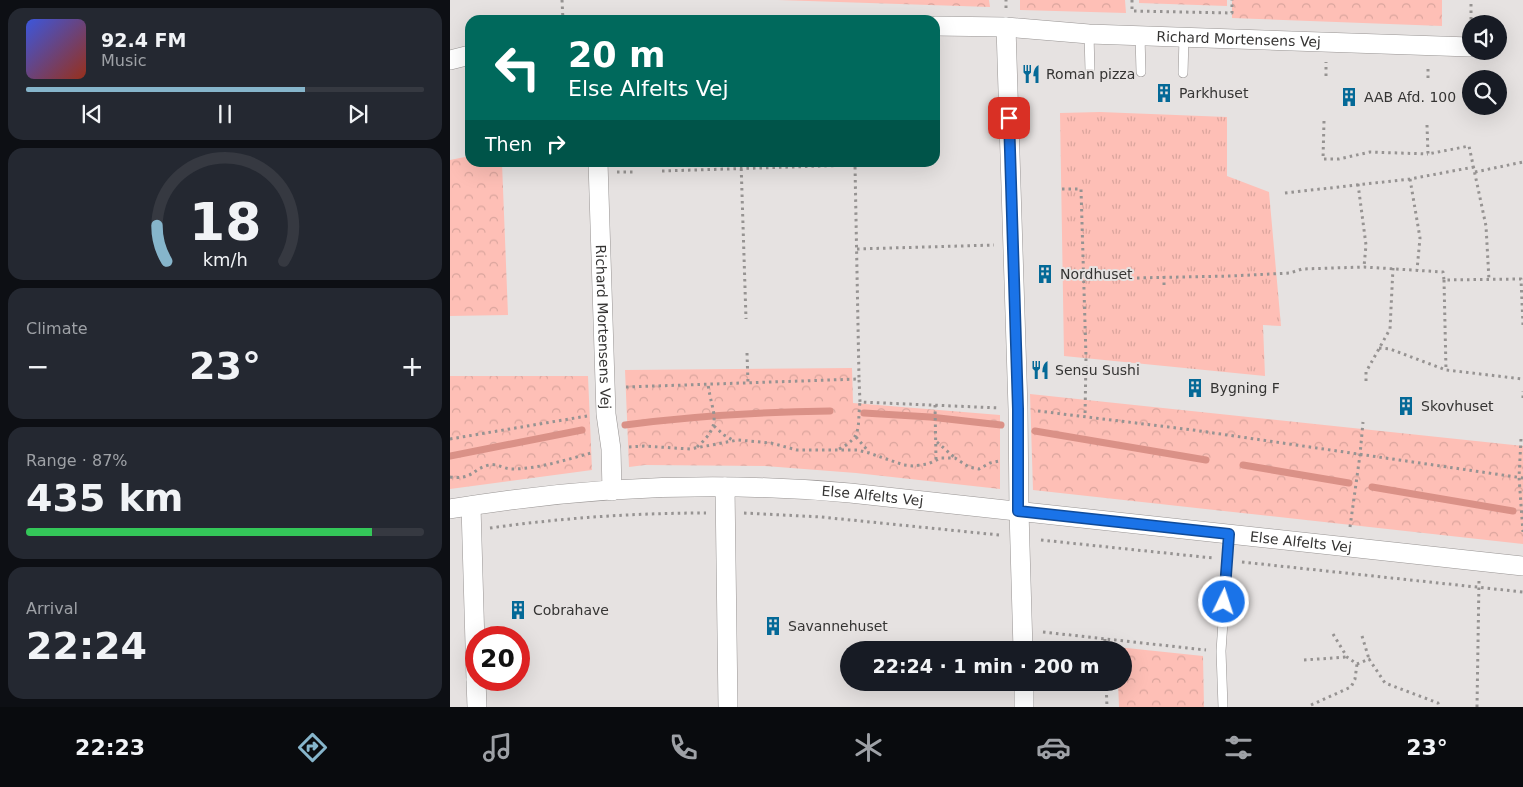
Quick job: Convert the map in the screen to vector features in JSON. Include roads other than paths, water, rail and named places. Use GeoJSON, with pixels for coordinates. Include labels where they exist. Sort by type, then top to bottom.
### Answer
{"type":"FeatureCollection","features":[{"type":"Feature","properties":{"kind":"street","name":"Richard Mortensens Vej"},"geometry":{"type":"LineString","coordinates":[[940,26],[1006,26],[1089,34],[1462,47]]}},
{"type":"Feature","properties":{"kind":"street"},"geometry":{"type":"LineString","coordinates":[[1006,26],[1023,641]]}},
{"type":"Feature","properties":{"kind":"street"},"geometry":{"type":"LineString","coordinates":[[450,60],[465,56]]}},
{"type":"Feature","properties":{"kind":"street","name":"Richard Mortensens Vej"},"geometry":{"type":"LineString","coordinates":[[598,167],[606,414],[611,449],[612,491]]}},
{"type":"Feature","properties":{"kind":"street"},"geometry":{"type":"LineString","coordinates":[[725,487],[728,707]]}},
{"type":"Feature","properties":{"kind":"street","name":"Else Alfelts Vej"},"geometry":{"type":"LineString","coordinates":[[450,509],[562,494],[725,487],[786,488],[831,491],[1523,566]]}},
{"type":"Feature","properties":{"kind":"street"},"geometry":{"type":"LineString","coordinates":[[471,506],[475,626]]}},
{"type":"Feature","properties":{"kind":"street"},"geometry":{"type":"LineString","coordinates":[[476,691],[477,707]]}},
{"type":"Feature","properties":{"kind":"street"},"geometry":{"type":"LineString","coordinates":[[1024,691],[1024,707]]}},
{"type":"Feature","properties":{"kind":"lane"},"geometry":{"type":"LineString","coordinates":[[1089,34],[1090,71]]}},
{"type":"Feature","properties":{"kind":"lane"},"geometry":{"type":"LineString","coordinates":[[1140,36],[1141,72]]}},
{"type":"Feature","properties":{"kind":"lane"},"geometry":{"type":"LineString","coordinates":[[1183,73],[1184,38]]}},
{"type":"Feature","properties":{"kind":"lane"},"geometry":{"type":"LineString","coordinates":[[1223,707],[1221,651],[1229,534]]}},
{"type":"Feature","properties":{"kind":"waterway"},"geometry":{"type":"LineString","coordinates":[[625,425],[728,415],[830,411]]}},
{"type":"Feature","properties":{"kind":"waterway"},"geometry":{"type":"LineString","coordinates":[[864,413],[930,417],[1001,425]]}},
{"type":"Feature","properties":{"kind":"waterway"},"geometry":{"type":"LineString","coordinates":[[450,456],[582,430]]}},
{"type":"Feature","properties":{"kind":"waterway"},"geometry":{"type":"LineString","coordinates":[[1035,431],[1206,460]]}},
{"type":"Feature","properties":{"kind":"waterway"},"geometry":{"type":"LineString","coordinates":[[1243,465],[1349,483]]}},
{"type":"Feature","properties":{"kind":"waterway"},"geometry":{"type":"LineString","coordinates":[[1372,487],[1513,511]]}},
{"type":"Feature","properties":{"kind":"place","name":"Roman pizza"},"geometry":{"type":"Point","coordinates":[1031,74]}},
{"type":"Feature","properties":{"kind":"place","name":"Parkhuset"},"geometry":{"type":"Point","coordinates":[1164,93]}},
{"type":"Feature","properties":{"kind":"place","name":"AAB Afd. 100"},"geometry":{"type":"Point","coordinates":[1349,97]}},
{"type":"Feature","properties":{"kind":"place","name":"Nordhuset"},"geometry":{"type":"Point","coordinates":[1045,274]}},
{"type":"Feature","properties":{"kind":"place","name":"Sensu Sushi"},"geometry":{"type":"Point","coordinates":[1040,370]}},
{"type":"Feature","properties":{"kind":"place","name":"Bygning F"},"geometry":{"type":"Point","coordinates":[1195,388]}},
{"type":"Feature","properties":{"kind":"place","name":"Skovhuset"},"geometry":{"type":"Point","coordinates":[1406,406]}},
{"type":"Feature","properties":{"kind":"place","name":"Cobrahave"},"geometry":{"type":"Point","coordinates":[518,610]}},
{"type":"Feature","properties":{"kind":"place","name":"Savannehuset"},"geometry":{"type":"Point","coordinates":[773,626]}}]}
